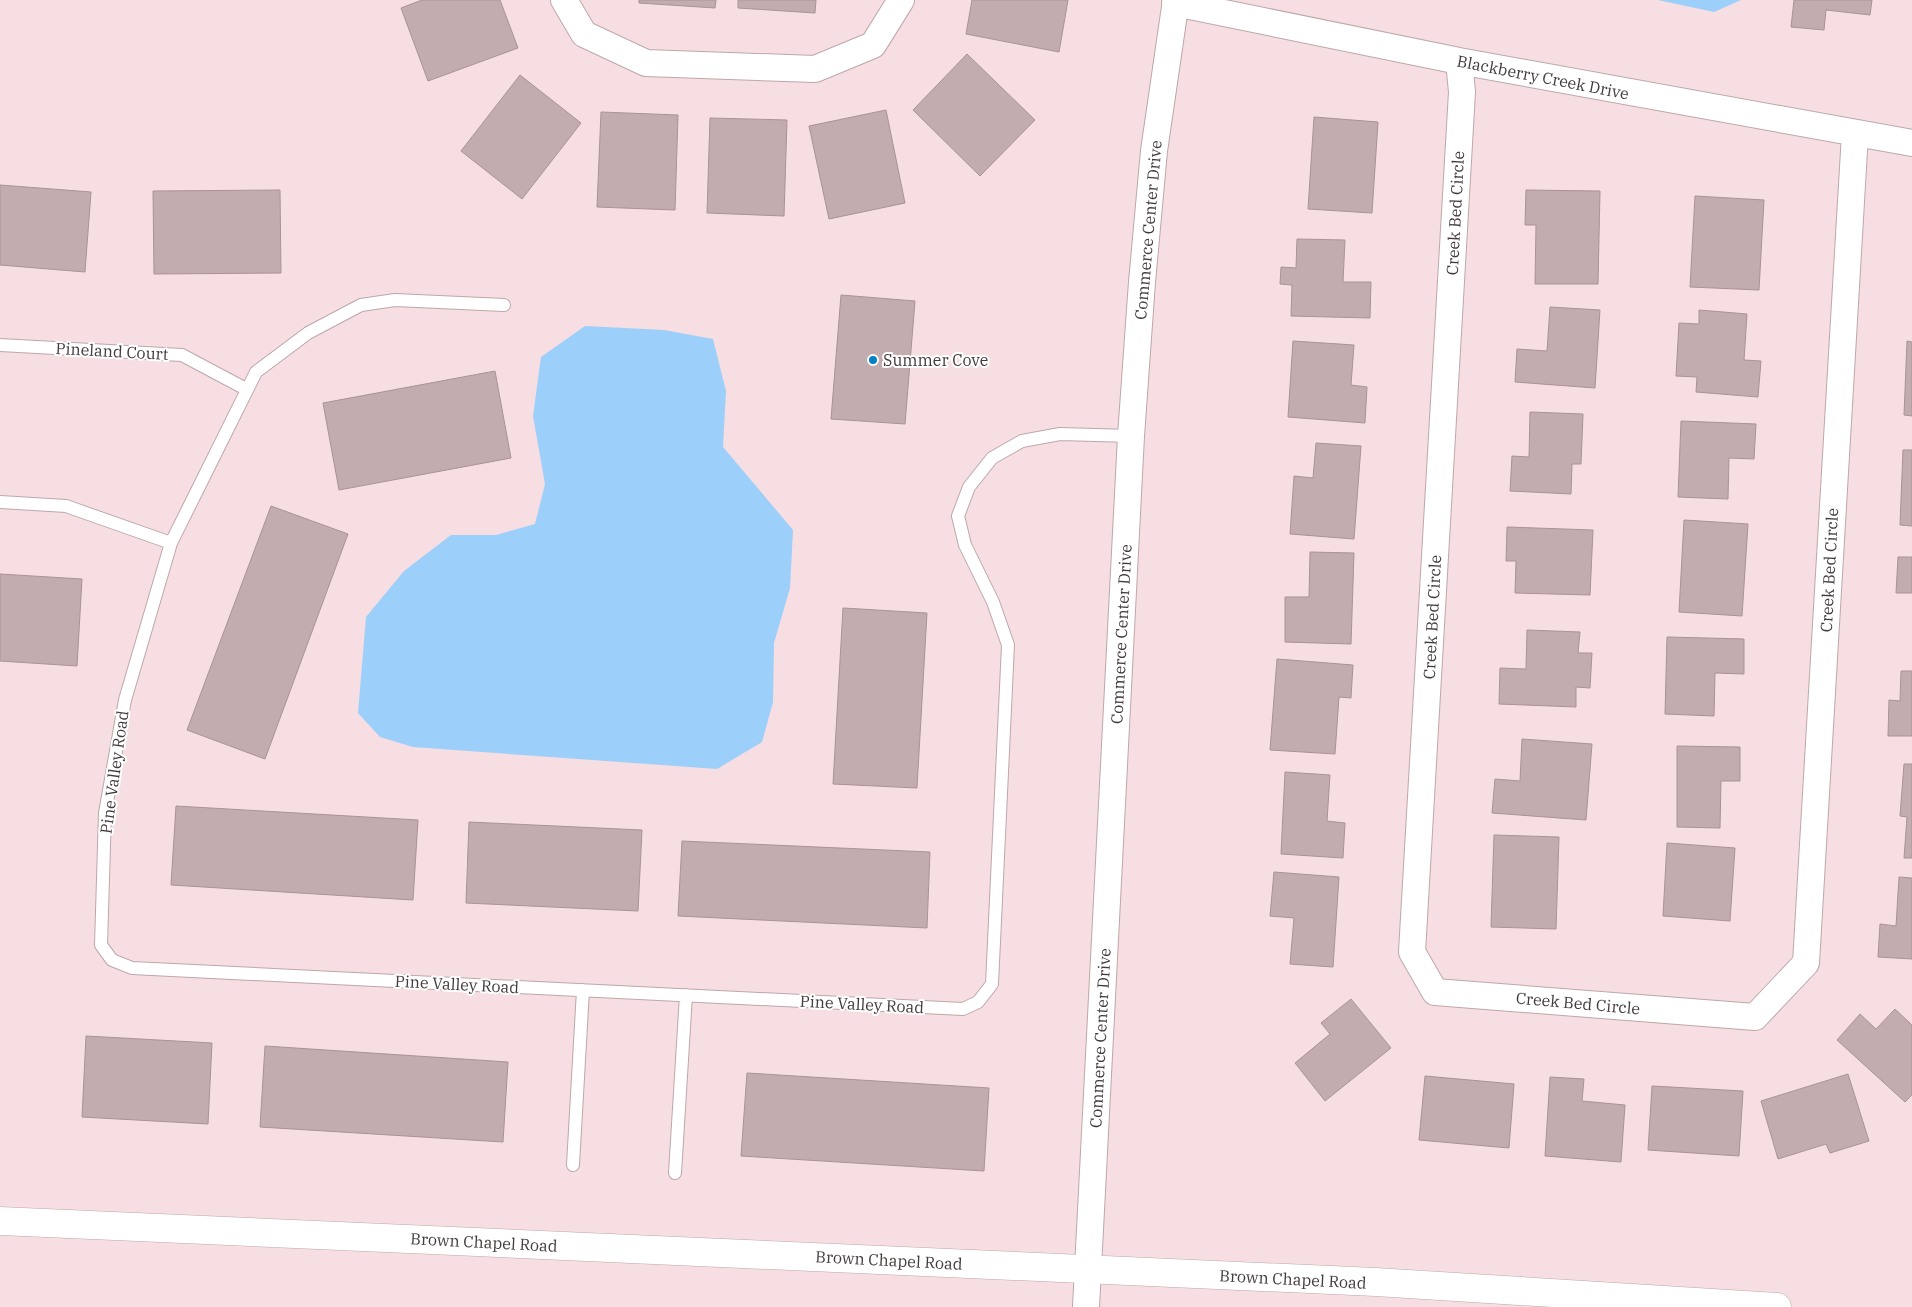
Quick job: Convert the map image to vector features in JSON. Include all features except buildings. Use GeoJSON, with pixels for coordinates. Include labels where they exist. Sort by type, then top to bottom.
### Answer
{"type":"FeatureCollection","features":[{"type":"Feature","properties":{"kind":"street"},"geometry":{"type":"LineString","coordinates":[[564,0],[584,34],[646,63],[815,68],[873,45],[901,0]]}},
{"type":"Feature","properties":{"kind":"street","name":"Blackberry Creek Drive"},"geometry":{"type":"LineString","coordinates":[[1176,2],[1459,61],[1912,143]]}},
{"type":"Feature","properties":{"kind":"street","name":"Commerce Center Drive"},"geometry":{"type":"LineString","coordinates":[[1086,1307],[1131,436],[1154,151],[1176,2]]}},
{"type":"Feature","properties":{"kind":"street","name":"Creek Bed Circle"},"geometry":{"type":"LineString","coordinates":[[1459,61],[1462,102],[1412,952],[1435,992],[1755,1018],[1806,963],[1855,134]]}},
{"type":"Feature","properties":{"kind":"street","name":"Brown Chapel Road"},"geometry":{"type":"LineString","coordinates":[[0,1221],[1376,1282],[1777,1307]]}},
{"type":"Feature","properties":{"kind":"lane","name":"Pine Valley Road"},"geometry":{"type":"LineString","coordinates":[[504,305],[395,300],[361,305],[308,333],[256,372],[171,543],[125,700],[105,813],[100,945],[112,960],[132,968],[963,1009],[978,1002],[992,984],[1008,645],[993,602],[965,545],[958,516],[969,487],[992,458],[1022,441],[1060,434],[1131,436]]}},
{"type":"Feature","properties":{"kind":"lane","name":"Pineland Court"},"geometry":{"type":"LineString","coordinates":[[0,345],[182,355],[246,390]]}},
{"type":"Feature","properties":{"kind":"lane"},"geometry":{"type":"LineString","coordinates":[[0,502],[66,506],[171,543]]}},
{"type":"Feature","properties":{"kind":"lane"},"geometry":{"type":"LineString","coordinates":[[573,1165],[584,990]]}},
{"type":"Feature","properties":{"kind":"lane"},"geometry":{"type":"LineString","coordinates":[[675,1173],[686,995]]}},
{"type":"Feature","properties":{"kind":"water"},"geometry":{"type":"Polygon","coordinates":[[[1658,0],[1741,0],[1714,12],[1658,0]]]}},
{"type":"Feature","properties":{"kind":"water"},"geometry":{"type":"Polygon","coordinates":[[[585,326],[664,330],[713,339],[726,391],[723,447],[793,530],[790,588],[774,643],[773,702],[762,742],[717,769],[413,747],[380,737],[358,713],[366,617],[404,571],[451,535],[496,535],[535,524],[545,484],[533,416],[541,357],[585,326]]]}},
{"type":"Feature","properties":{"kind":"place","name":"Summer Cove"},"geometry":{"type":"Point","coordinates":[873,360]}}]}
